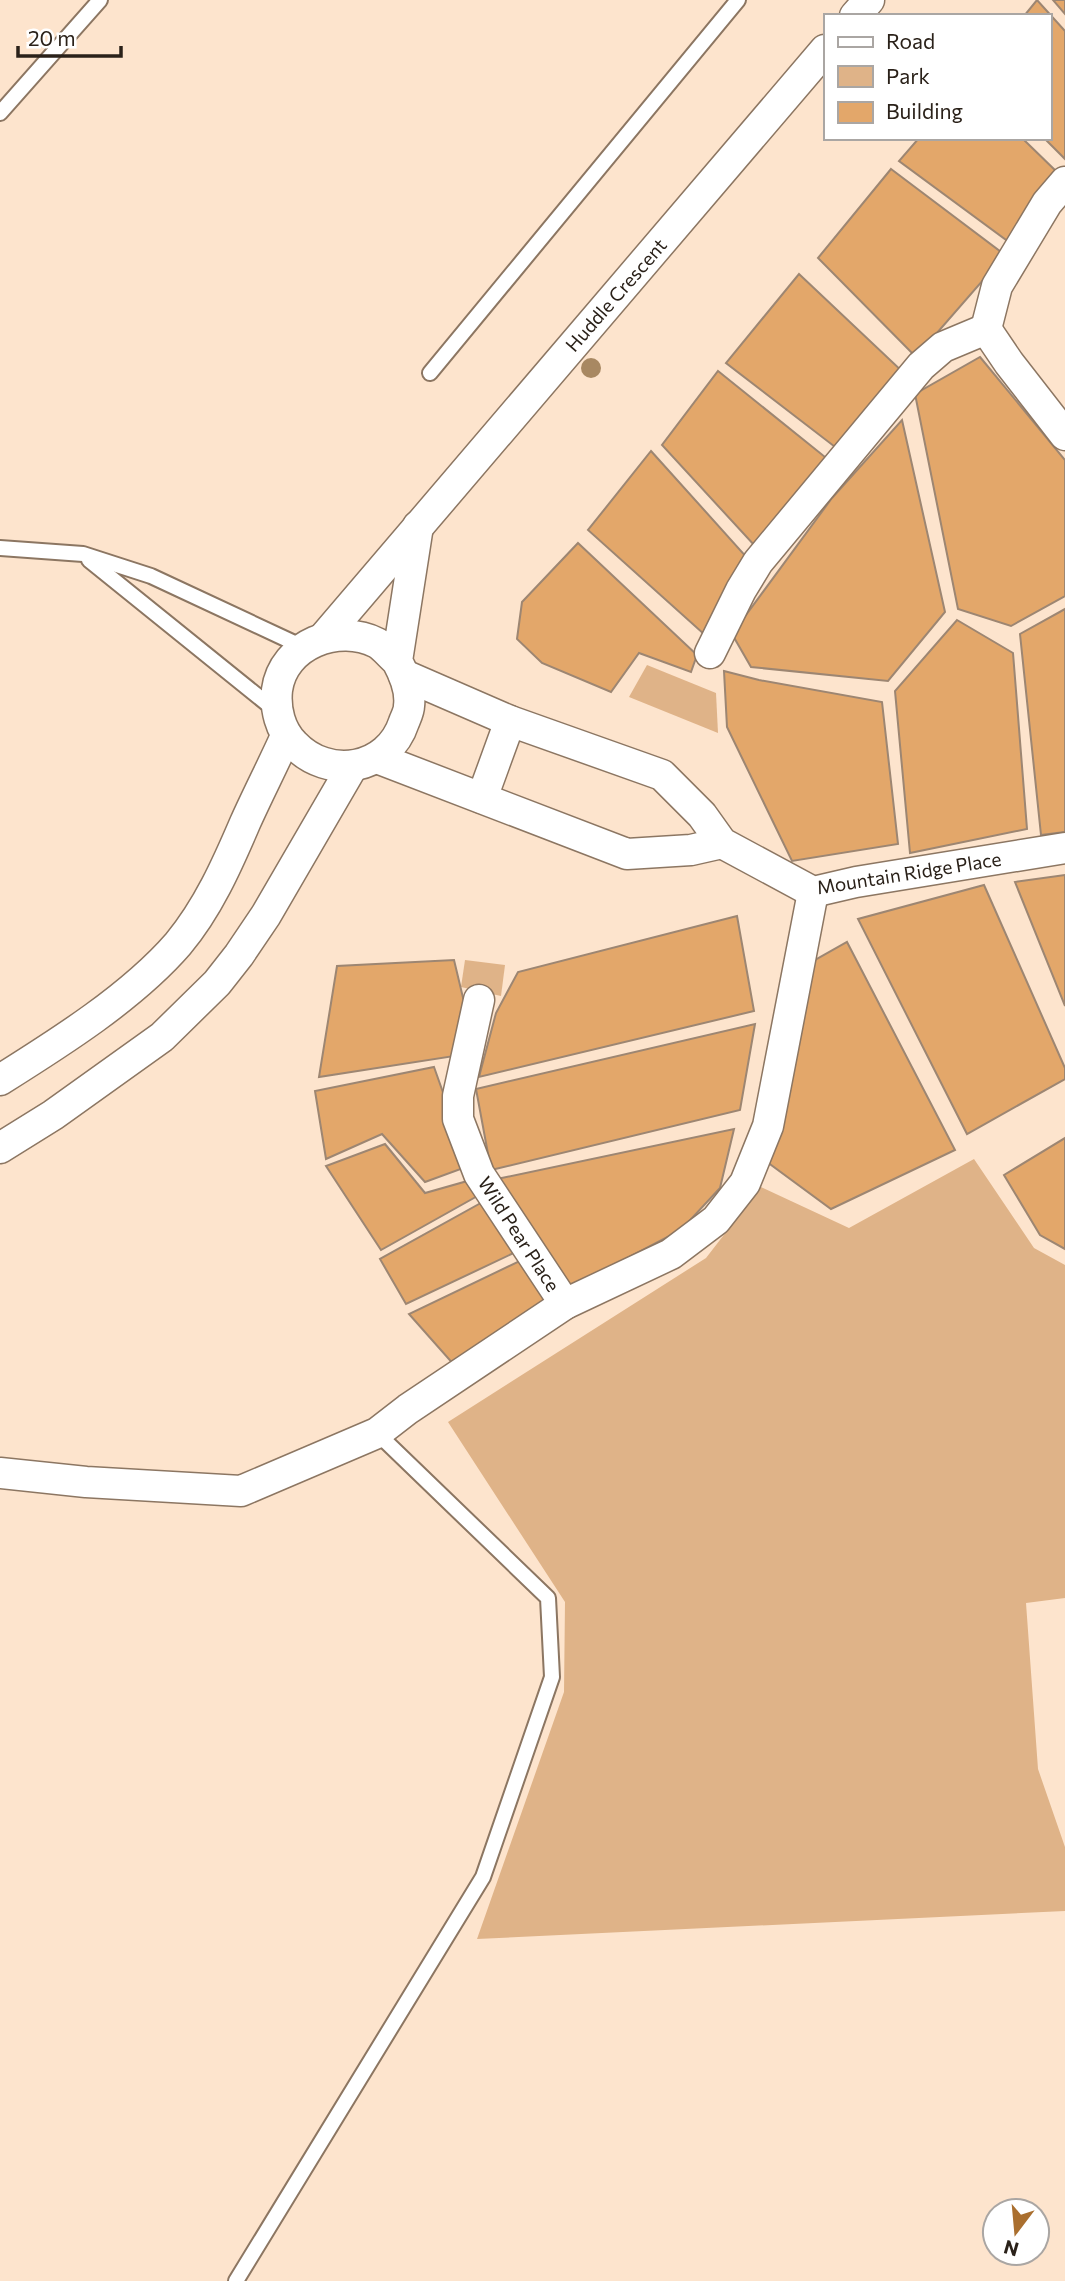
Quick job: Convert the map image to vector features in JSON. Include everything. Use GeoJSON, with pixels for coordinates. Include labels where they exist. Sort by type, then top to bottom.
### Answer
{"type":"FeatureCollection","features":[{"type":"Feature","properties":{"kind":"street"},"geometry":{"type":"LineString","coordinates":[[857,14],[869,0]]}},
{"type":"Feature","properties":{"kind":"street","name":"Huddle Crescent"},"geometry":{"type":"LineString","coordinates":[[314,642],[418,526],[821,52]]}},
{"type":"Feature","properties":{"kind":"street"},"geometry":{"type":"LineString","coordinates":[[1065,182],[1047,203],[997,286],[986,329],[1065,435]]}},
{"type":"Feature","properties":{"kind":"street"},"geometry":{"type":"LineString","coordinates":[[710,653],[758,562],[921,366],[943,347],[986,329]]}},
{"type":"Feature","properties":{"kind":"street"},"geometry":{"type":"LineString","coordinates":[[0,1148],[53,1115],[162,1037],[218,982],[266,915],[365,762],[400,736],[410,706],[400,668],[418,526]]}},
{"type":"Feature","properties":{"kind":"street"},"geometry":{"type":"LineString","coordinates":[[352,635],[377,643],[400,668],[510,721],[662,775],[702,815],[722,843],[691,850],[627,854],[482,798],[365,762],[327,765],[304,755],[282,724],[277,688],[286,665],[314,642],[352,635]]}},
{"type":"Feature","properties":{"kind":"street"},"geometry":{"type":"LineString","coordinates":[[482,798],[510,721]]}},
{"type":"Feature","properties":{"kind":"street"},"geometry":{"type":"LineString","coordinates":[[0,1080],[104,1010],[177,945],[222,876],[282,724]]}},
{"type":"Feature","properties":{"kind":"street","name":"Mountain Ridge Place"},"geometry":{"type":"LineString","coordinates":[[722,843],[813,892],[856,882],[1065,848]]}},
{"type":"Feature","properties":{"kind":"street"},"geometry":{"type":"LineString","coordinates":[[0,1473],[86,1482],[241,1491],[377,1433],[408,1409],[565,1304],[671,1254],[716,1220],[745,1183],[768,1126],[813,892]]}},
{"type":"Feature","properties":{"kind":"street","name":"Wild Pear Place"},"geometry":{"type":"LineString","coordinates":[[479,1000],[458,1096],[458,1119],[479,1174],[565,1304]]}},
{"type":"Feature","properties":{"kind":"lane"},"geometry":{"type":"LineString","coordinates":[[0,113],[100,0]]}},
{"type":"Feature","properties":{"kind":"lane"},"geometry":{"type":"LineString","coordinates":[[430,373],[738,0]]}},
{"type":"Feature","properties":{"kind":"lane"},"geometry":{"type":"LineString","coordinates":[[0,548],[83,554],[151,576],[314,642]]}},
{"type":"Feature","properties":{"kind":"lane"},"geometry":{"type":"LineString","coordinates":[[83,554],[282,724]]}},
{"type":"Feature","properties":{"kind":"lane"},"geometry":{"type":"LineString","coordinates":[[236,2281],[483,1877],[552,1677],[548,1598],[377,1433]]}},
{"type":"Feature","properties":{"kind":"green space"},"geometry":{"type":"Polygon","coordinates":[[[647,665],[716,693],[718,733],[629,697],[647,665]]]}},
{"type":"Feature","properties":{"kind":"green space"},"geometry":{"type":"Polygon","coordinates":[[[465,960],[505,965],[501,996],[461,987],[465,960]]]}},
{"type":"Feature","properties":{"kind":"green space"},"geometry":{"type":"Polygon","coordinates":[[[974,1159],[1034,1248],[1065,1265],[1065,1598],[1026,1603],[1038,1769],[1065,1847],[1065,1911],[477,1939],[564,1692],[565,1602],[448,1422],[706,1258],[761,1187],[849,1228],[974,1159]]]}},
{"type":"Feature","properties":{"kind":"building"},"geometry":{"type":"Polygon","coordinates":[[[1037,0],[1050,14],[1026,14],[1037,0]]]}},
{"type":"Feature","properties":{"kind":"building"},"geometry":{"type":"Polygon","coordinates":[[[1053,0],[1065,0],[1065,14],[1053,0]]]}},
{"type":"Feature","properties":{"kind":"building"},"geometry":{"type":"Polygon","coordinates":[[[1051,16],[1065,31],[1065,159],[1046,140],[1051,140],[1051,16]]]}},
{"type":"Feature","properties":{"kind":"building"},"geometry":{"type":"Polygon","coordinates":[[[917,140],[1024,140],[1060,175],[1013,245],[899,161],[917,140]]]}},
{"type":"Feature","properties":{"kind":"building"},"geometry":{"type":"Polygon","coordinates":[[[891,169],[1005,255],[916,357],[818,258],[891,169]]]}},
{"type":"Feature","properties":{"kind":"building"},"geometry":{"type":"Polygon","coordinates":[[[799,274],[905,374],[839,450],[726,363],[799,274]]]}},
{"type":"Feature","properties":{"kind":"building"},"geometry":{"type":"Polygon","coordinates":[[[980,357],[1065,460],[1065,596],[1011,626],[958,609],[915,394],[980,357]]]}},
{"type":"Feature","properties":{"kind":"building"},"geometry":{"type":"Polygon","coordinates":[[[718,371],[830,461],[755,546],[662,445],[718,371]]]}},
{"type":"Feature","properties":{"kind":"building"},"geometry":{"type":"Polygon","coordinates":[[[902,420],[945,612],[888,681],[751,667],[732,634],[832,498],[902,420]]]}},
{"type":"Feature","properties":{"kind":"building"},"geometry":{"type":"Polygon","coordinates":[[[651,451],[750,561],[705,635],[588,530],[651,451]]]}},
{"type":"Feature","properties":{"kind":"building"},"geometry":{"type":"Polygon","coordinates":[[[578,543],[697,655],[691,672],[639,653],[611,692],[542,663],[517,639],[522,602],[578,543]]]}},
{"type":"Feature","properties":{"kind":"building"},"geometry":{"type":"Polygon","coordinates":[[[1065,609],[1065,832],[1041,835],[1020,634],[1065,609]]]}},
{"type":"Feature","properties":{"kind":"building"},"geometry":{"type":"Polygon","coordinates":[[[957,620],[1013,653],[1027,829],[910,853],[895,691],[957,620]]]}},
{"type":"Feature","properties":{"kind":"building"},"geometry":{"type":"Polygon","coordinates":[[[724,671],[882,702],[898,844],[792,861],[727,727],[724,671]]]}},
{"type":"Feature","properties":{"kind":"building"},"geometry":{"type":"Polygon","coordinates":[[[1065,875],[1065,1006],[1015,882],[1065,875]]]}},
{"type":"Feature","properties":{"kind":"building"},"geometry":{"type":"Polygon","coordinates":[[[984,885],[1065,1068],[1065,1079],[967,1134],[858,919],[984,885]]]}},
{"type":"Feature","properties":{"kind":"building"},"geometry":{"type":"Polygon","coordinates":[[[737,916],[754,1011],[479,1077],[496,1013],[518,972],[737,916]]]}},
{"type":"Feature","properties":{"kind":"building"},"geometry":{"type":"Polygon","coordinates":[[[847,942],[955,1150],[831,1209],[763,1159],[801,968],[847,942]]]}},
{"type":"Feature","properties":{"kind":"building"},"geometry":{"type":"Polygon","coordinates":[[[454,960],[465,1006],[461,1055],[319,1077],[337,966],[454,960]]]}},
{"type":"Feature","properties":{"kind":"building"},"geometry":{"type":"Polygon","coordinates":[[[755,1024],[740,1110],[491,1170],[476,1089],[755,1024]]]}},
{"type":"Feature","properties":{"kind":"building"},"geometry":{"type":"Polygon","coordinates":[[[434,1067],[469,1166],[425,1182],[382,1134],[326,1159],[315,1091],[434,1067]]]}},
{"type":"Feature","properties":{"kind":"building"},"geometry":{"type":"Polygon","coordinates":[[[734,1129],[720,1188],[681,1230],[566,1290],[497,1179],[734,1129]]]}},
{"type":"Feature","properties":{"kind":"building"},"geometry":{"type":"Polygon","coordinates":[[[1065,1138],[1065,1249],[1040,1235],[1004,1175],[1065,1138]]]}},
{"type":"Feature","properties":{"kind":"building"},"geometry":{"type":"Polygon","coordinates":[[[385,1144],[425,1193],[471,1180],[481,1194],[381,1250],[326,1166],[385,1144]]]}},
{"type":"Feature","properties":{"kind":"building"},"geometry":{"type":"Polygon","coordinates":[[[488,1199],[520,1250],[406,1304],[380,1259],[488,1199]]]}},
{"type":"Feature","properties":{"kind":"building"},"geometry":{"type":"Polygon","coordinates":[[[526,1258],[554,1303],[455,1366],[409,1314],[526,1258]]]}}]}
